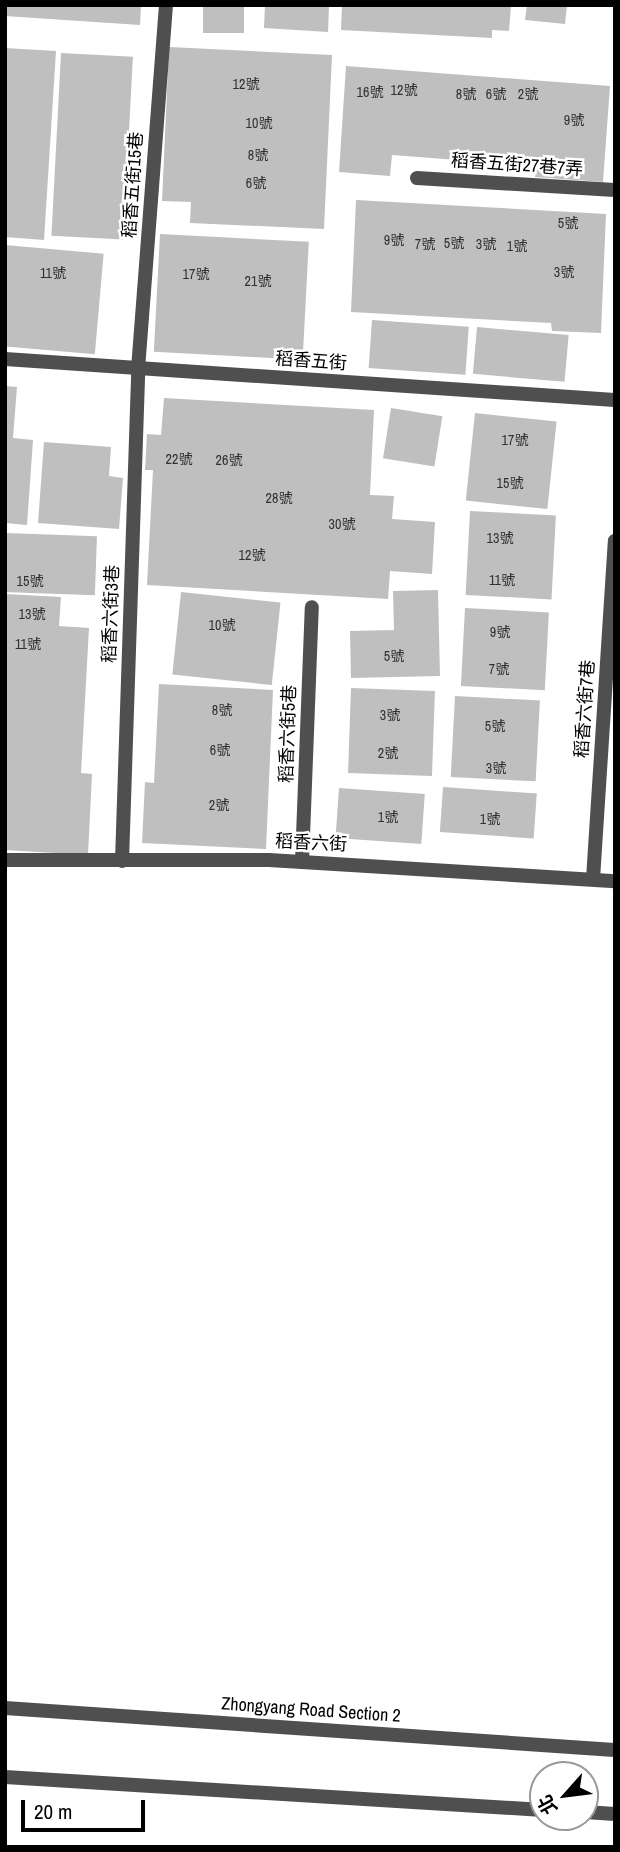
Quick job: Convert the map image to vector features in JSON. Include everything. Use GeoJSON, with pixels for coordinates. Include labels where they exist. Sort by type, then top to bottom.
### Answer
{"type":"FeatureCollection","features":[{"type":"Feature","properties":{"kind":"street","name":"稻香五街15巷"},"geometry":{"type":"LineString","coordinates":[[138,369],[166,5]]}},
{"type":"Feature","properties":{"kind":"street","name":"稻香五街27巷7弄"},"geometry":{"type":"LineString","coordinates":[[417,178],[615,190]]}},
{"type":"Feature","properties":{"kind":"street","name":"稻香五街"},"geometry":{"type":"LineString","coordinates":[[5,359],[615,400]]}},
{"type":"Feature","properties":{"kind":"street","name":"稻香六街3巷"},"geometry":{"type":"LineString","coordinates":[[122,861],[138,369]]}},
{"type":"Feature","properties":{"kind":"street","name":"稻香六街7巷"},"geometry":{"type":"LineString","coordinates":[[593,879],[615,541]]}},
{"type":"Feature","properties":{"kind":"street","name":"稻香六街5巷"},"geometry":{"type":"LineString","coordinates":[[302,862],[312,607]]}},
{"type":"Feature","properties":{"kind":"street","name":"稻香六街"},"geometry":{"type":"LineString","coordinates":[[5,860],[302,862],[615,881]]}},
{"type":"Feature","properties":{"kind":"street","name":"Zhongyang Road Section 2"},"geometry":{"type":"LineString","coordinates":[[5,1708],[615,1749]]}},
{"type":"Feature","properties":{"kind":"street"},"geometry":{"type":"LineString","coordinates":[[5,1777],[529,1809]]}},
{"type":"Feature","properties":{"kind":"building"},"geometry":{"type":"Polygon","coordinates":[[[5,5],[141,5],[140,25],[5,16],[5,5]]]}},
{"type":"Feature","properties":{"kind":"building"},"geometry":{"type":"Polygon","coordinates":[[[203,5],[244,5],[244,33],[203,33],[203,5]]]}},
{"type":"Feature","properties":{"kind":"building"},"geometry":{"type":"Polygon","coordinates":[[[265,5],[329,5],[328,32],[264,28],[265,5]]]}},
{"type":"Feature","properties":{"kind":"building"},"geometry":{"type":"Polygon","coordinates":[[[342,5],[511,5],[509,31],[492,30],[492,38],[341,30],[342,5]]]}},
{"type":"Feature","properties":{"kind":"building"},"geometry":{"type":"Polygon","coordinates":[[[527,5],[567,5],[565,24],[525,20],[527,5]]]}},
{"type":"Feature","properties":{"kind":"building"},"geometry":{"type":"Polygon","coordinates":[[[169,47],[332,55],[324,229],[190,223],[191,202],[162,201],[169,47]]]}},
{"type":"Feature","properties":{"kind":"building"},"geometry":{"type":"Polygon","coordinates":[[[5,48],[56,51],[44,240],[5,237],[5,48]]]}},
{"type":"Feature","properties":{"kind":"building"},"geometry":{"type":"Polygon","coordinates":[[[61,53],[133,57],[123,240],[51,236],[61,53]]]}},
{"type":"Feature","properties":{"kind":"building"},"geometry":{"type":"Polygon","coordinates":[[[346,66],[610,86],[603,182],[535,177],[537,166],[392,155],[390,176],[339,172],[346,66]]]}},
{"type":"Feature","properties":{"kind":"building"},"geometry":{"type":"Polygon","coordinates":[[[356,200],[606,214],[601,333],[552,331],[551,323],[351,312],[356,200]]]}},
{"type":"Feature","properties":{"kind":"building"},"geometry":{"type":"Polygon","coordinates":[[[160,234],[309,242],[303,360],[154,352],[160,234]]]}},
{"type":"Feature","properties":{"kind":"building"},"geometry":{"type":"Polygon","coordinates":[[[5,245],[104,254],[95,354],[5,346],[5,245]]]}},
{"type":"Feature","properties":{"kind":"building"},"geometry":{"type":"Polygon","coordinates":[[[372,320],[469,327],[465,375],[369,368],[372,320]]]}},
{"type":"Feature","properties":{"kind":"building"},"geometry":{"type":"Polygon","coordinates":[[[477,327],[569,335],[565,382],[473,374],[477,327]]]}},
{"type":"Feature","properties":{"kind":"building"},"geometry":{"type":"Polygon","coordinates":[[[5,386],[17,387],[13,438],[33,440],[27,525],[5,523],[5,386]]]}},
{"type":"Feature","properties":{"kind":"building"},"geometry":{"type":"Polygon","coordinates":[[[164,398],[374,410],[370,495],[394,496],[392,519],[435,522],[432,574],[390,571],[388,599],[147,585],[153,470],[145,470],[147,434],[161,435],[164,398]]]}},
{"type":"Feature","properties":{"kind":"building"},"geometry":{"type":"Polygon","coordinates":[[[391,408],[442,416],[434,467],[383,458],[391,408]]]}},
{"type":"Feature","properties":{"kind":"building"},"geometry":{"type":"Polygon","coordinates":[[[475,413],[557,422],[547,509],[466,501],[475,413]]]}},
{"type":"Feature","properties":{"kind":"building"},"geometry":{"type":"Polygon","coordinates":[[[44,442],[111,447],[109,476],[123,478],[119,529],[38,523],[44,442]]]}},
{"type":"Feature","properties":{"kind":"building"},"geometry":{"type":"Polygon","coordinates":[[[470,511],[556,516],[551,599],[466,595],[470,511]]]}},
{"type":"Feature","properties":{"kind":"building"},"geometry":{"type":"Polygon","coordinates":[[[5,533],[97,536],[95,595],[5,592],[5,533]]]}},
{"type":"Feature","properties":{"kind":"building"},"geometry":{"type":"Polygon","coordinates":[[[438,590],[440,676],[351,678],[350,631],[394,630],[393,591],[438,590]]]}},
{"type":"Feature","properties":{"kind":"building"},"geometry":{"type":"Polygon","coordinates":[[[181,592],[280,602],[272,685],[172,675],[181,592]]]}},
{"type":"Feature","properties":{"kind":"building"},"geometry":{"type":"Polygon","coordinates":[[[5,594],[61,597],[59,626],[89,628],[81,773],[92,774],[88,855],[5,850],[5,594]]]}},
{"type":"Feature","properties":{"kind":"building"},"geometry":{"type":"Polygon","coordinates":[[[465,608],[549,612],[545,690],[461,686],[465,608]]]}},
{"type":"Feature","properties":{"kind":"building"},"geometry":{"type":"Polygon","coordinates":[[[159,684],[273,690],[266,849],[142,843],[145,782],[154,783],[159,684]]]}},
{"type":"Feature","properties":{"kind":"building"},"geometry":{"type":"Polygon","coordinates":[[[351,688],[435,691],[432,776],[348,773],[351,688]]]}},
{"type":"Feature","properties":{"kind":"building"},"geometry":{"type":"Polygon","coordinates":[[[455,696],[540,700],[536,781],[451,777],[455,696]]]}},
{"type":"Feature","properties":{"kind":"building"},"geometry":{"type":"Polygon","coordinates":[[[443,787],[537,794],[534,838],[440,832],[443,787]]]}},
{"type":"Feature","properties":{"kind":"building"},"geometry":{"type":"Polygon","coordinates":[[[339,788],[425,794],[421,844],[336,838],[339,788]]]}}]}
